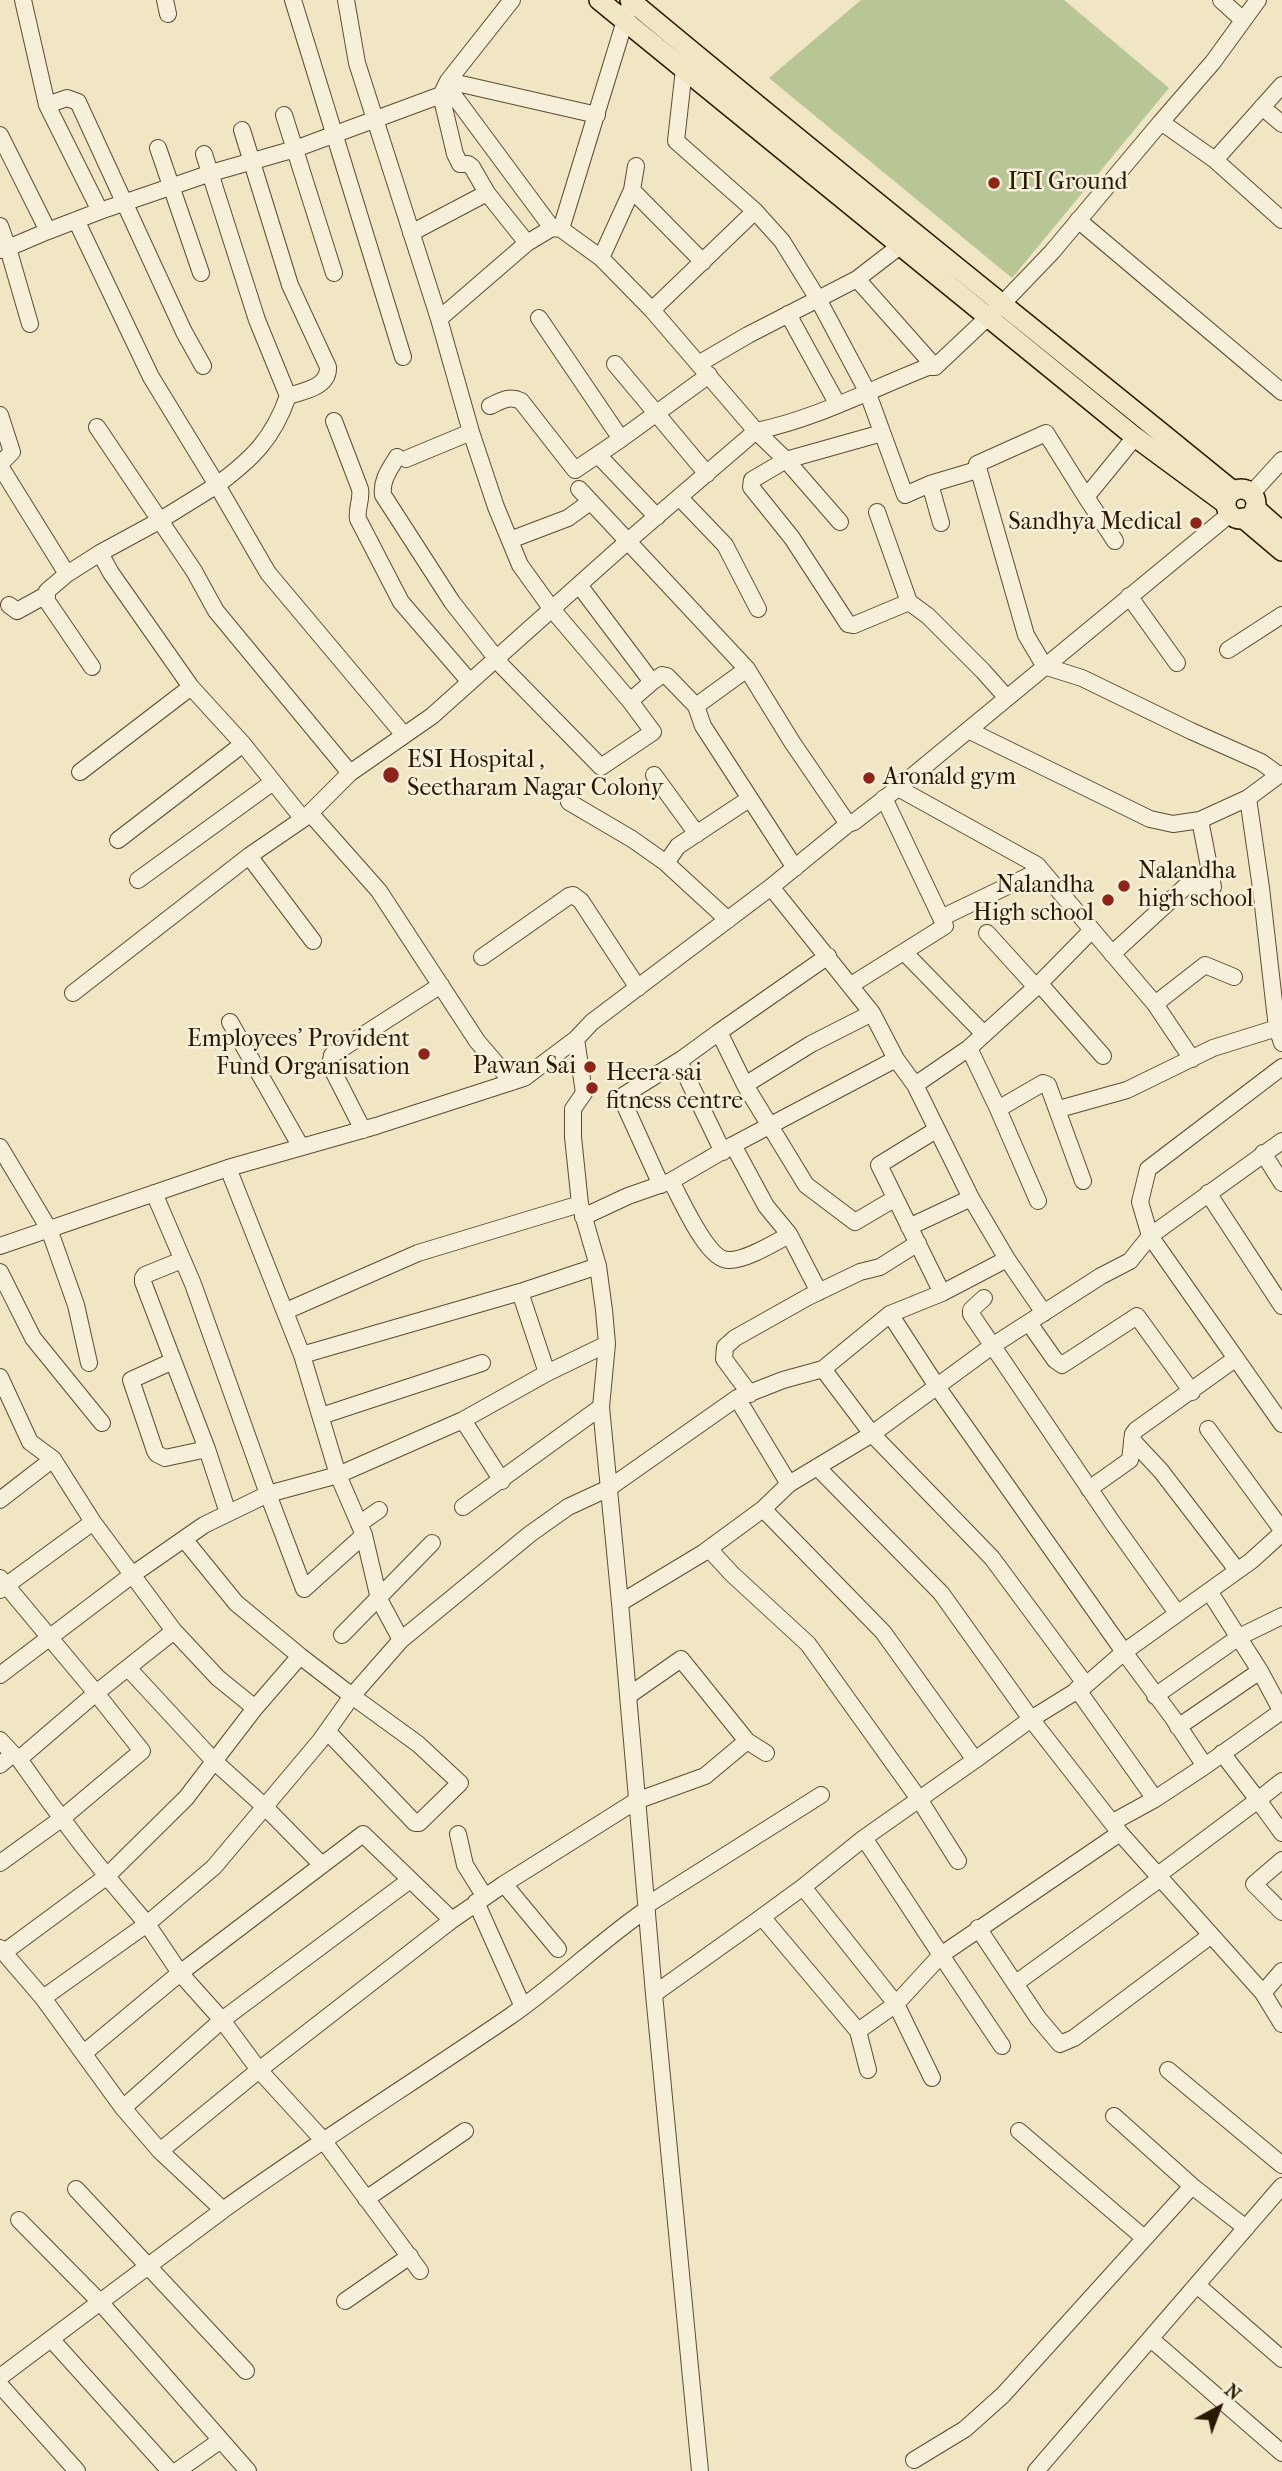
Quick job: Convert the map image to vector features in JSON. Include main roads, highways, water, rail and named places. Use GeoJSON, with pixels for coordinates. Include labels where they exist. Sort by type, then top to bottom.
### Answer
{"type":"FeatureCollection","features":[{"type":"Feature","properties":{"kind":"main road"},"geometry":{"type":"LineString","coordinates":[[599,0],[1135,437],[1282,532]]}},
{"type":"Feature","properties":{"kind":"main road"},"geometry":{"type":"LineString","coordinates":[[630,1],[824,162],[1003,303],[1240,505],[1282,551]]}},
{"type":"Feature","properties":{"kind":"place","name":"ITI Ground"},"geometry":{"type":"Point","coordinates":[994,183]}},
{"type":"Feature","properties":{"kind":"place","name":"Sandhya Medical"},"geometry":{"type":"Point","coordinates":[1196,523]}},
{"type":"Feature","properties":{"kind":"place","name":"ESI Hospital , Seetharam Nagar Colony"},"geometry":{"type":"Point","coordinates":[391,775]}},
{"type":"Feature","properties":{"kind":"place","name":"Aronald gym"},"geometry":{"type":"Point","coordinates":[869,778]}},
{"type":"Feature","properties":{"kind":"place","name":"Nalandha high school"},"geometry":{"type":"Point","coordinates":[1124,886]}},
{"type":"Feature","properties":{"kind":"place","name":"Nalandha High school"},"geometry":{"type":"Point","coordinates":[1108,900]}},
{"type":"Feature","properties":{"kind":"place","name":"Employees' Provident Fund Organisation"},"geometry":{"type":"Point","coordinates":[424,1054]}},
{"type":"Feature","properties":{"kind":"place","name":"Pawan Sai"},"geometry":{"type":"Point","coordinates":[590,1067]}},
{"type":"Feature","properties":{"kind":"place","name":"Heera sai fitness centre"},"geometry":{"type":"Point","coordinates":[592,1088]}}]}
